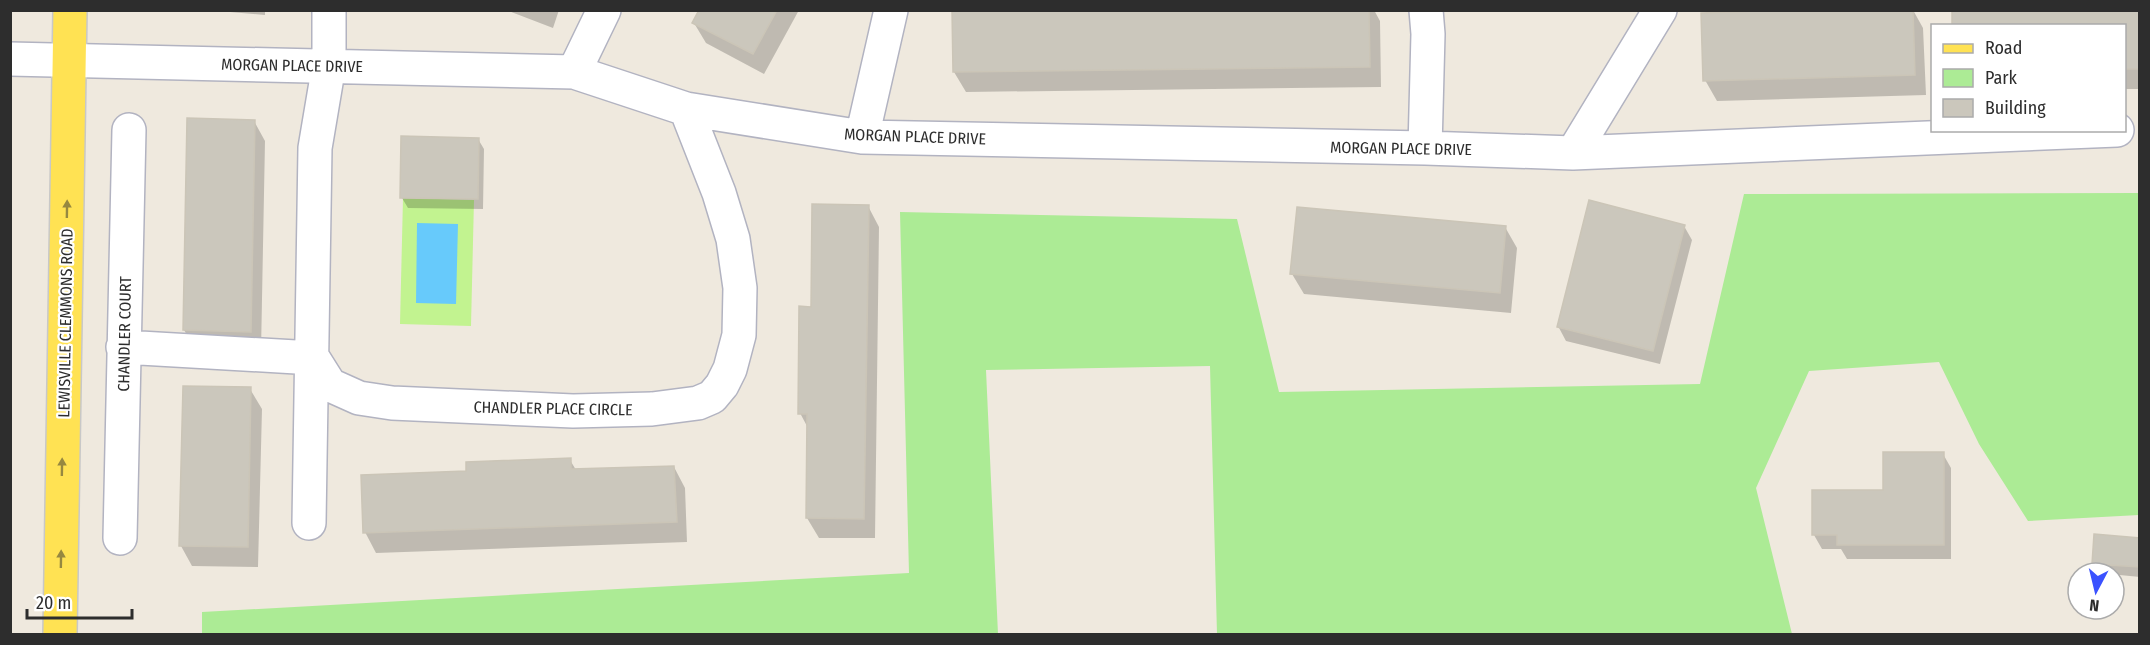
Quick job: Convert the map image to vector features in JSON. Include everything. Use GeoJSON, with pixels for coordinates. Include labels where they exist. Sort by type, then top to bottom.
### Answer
{"type":"FeatureCollection","features":[{"type":"Feature","properties":{"kind":"main road","name":"LEWISVILLE CLEMMONS ROAD"},"geometry":{"type":"LineString","coordinates":[[60,634],[70,10]]}},
{"type":"Feature","properties":{"kind":"street"},"geometry":{"type":"LineString","coordinates":[[309,523],[315,148],[329,66],[330,10]]}},
{"type":"Feature","properties":{"kind":"street"},"geometry":{"type":"LineString","coordinates":[[604,10],[574,72],[686,109]]}},
{"type":"Feature","properties":{"kind":"street"},"geometry":{"type":"LineString","coordinates":[[862,137],[891,10]]}},
{"type":"Feature","properties":{"kind":"street"},"geometry":{"type":"LineString","coordinates":[[1425,148],[1428,34],[1426,10]]}},
{"type":"Feature","properties":{"kind":"street"},"geometry":{"type":"LineString","coordinates":[[1573,153],[1660,10]]}},
{"type":"Feature","properties":{"kind":"street","name":"MORGAN PLACE DRIVE"},"geometry":{"type":"LineString","coordinates":[[10,59],[574,72]]}},
{"type":"Feature","properties":{"kind":"street","name":"MORGAN PLACE DRIVE"},"geometry":{"type":"LineString","coordinates":[[686,109],[862,137],[1573,153],[2079,132]]}},
{"type":"Feature","properties":{"kind":"street","name":"CHANDLER PLACE CIRCLE"},"geometry":{"type":"LineString","coordinates":[[313,358],[330,385],[359,398],[392,403],[573,411],[652,409],[698,403],[712,397],[722,385],[730,369],[739,336],[740,288],[733,239],[719,193],[686,109]]}},
{"type":"Feature","properties":{"kind":"street","name":"CHANDLER COURT"},"geometry":{"type":"LineString","coordinates":[[120,538],[129,129]]}},
{"type":"Feature","properties":{"kind":"street"},"geometry":{"type":"LineString","coordinates":[[123,347],[313,358]]}},
{"type":"Feature","properties":{"kind":"green space"},"geometry":{"type":"Polygon","coordinates":[[[2139,193],[2139,515],[2028,521],[1979,444],[1939,362],[1809,371],[1756,488],[1792,634],[1217,634],[1210,366],[986,370],[998,634],[202,634],[202,612],[909,573],[900,212],[1237,219],[1279,392],[1700,384],[1744,194],[2139,193]]]}},
{"type":"Feature","properties":{"kind":"green space"},"geometry":{"type":"Polygon","coordinates":[[[403,198],[474,200],[471,326],[400,324],[403,198]]]}},
{"type":"Feature","properties":{"kind":"water"},"geometry":{"type":"Polygon","coordinates":[[[417,223],[458,224],[456,304],[416,303],[417,223]]]}},
{"type":"Feature","properties":{"kind":"building"},"geometry":{"type":"Polygon","coordinates":[[[699,10],[777,10],[753,54],[692,23],[699,10]]]}},
{"type":"Feature","properties":{"kind":"building"},"geometry":{"type":"Polygon","coordinates":[[[952,10],[1369,10],[1370,67],[953,72],[952,10]]]}},
{"type":"Feature","properties":{"kind":"building"},"geometry":{"type":"Polygon","coordinates":[[[1784,10],[1913,10],[1915,75],[1703,81],[1701,13],[1784,10]]]}},
{"type":"Feature","properties":{"kind":"building"},"geometry":{"type":"Polygon","coordinates":[[[1952,10],[2140,10],[2140,69],[2126,69],[2126,24],[1952,24],[1952,10]]]}},
{"type":"Feature","properties":{"kind":"building"},"geometry":{"type":"Polygon","coordinates":[[[187,118],[255,120],[251,332],[183,330],[187,118]]]}},
{"type":"Feature","properties":{"kind":"building"},"geometry":{"type":"Polygon","coordinates":[[[401,136],[479,138],[478,199],[400,198],[401,136]]]}},
{"type":"Feature","properties":{"kind":"building"},"geometry":{"type":"Polygon","coordinates":[[[1589,200],[1685,225],[1653,351],[1557,327],[1589,200]]]}},
{"type":"Feature","properties":{"kind":"building"},"geometry":{"type":"Polygon","coordinates":[[[812,204],[869,205],[864,519],[806,518],[807,414],[798,414],[799,306],[811,307],[812,204]]]}},
{"type":"Feature","properties":{"kind":"building"},"geometry":{"type":"Polygon","coordinates":[[[1297,207],[1506,226],[1500,293],[1290,274],[1297,207]]]}},
{"type":"Feature","properties":{"kind":"building"},"geometry":{"type":"Polygon","coordinates":[[[183,386],[251,387],[248,547],[179,546],[183,386]]]}},
{"type":"Feature","properties":{"kind":"building"},"geometry":{"type":"Polygon","coordinates":[[[1883,452],[1944,452],[1944,545],[1837,545],[1837,535],[1812,535],[1812,490],[1883,490],[1883,452]]]}},
{"type":"Feature","properties":{"kind":"building"},"geometry":{"type":"Polygon","coordinates":[[[571,458],[571,469],[674,466],[677,522],[363,533],[361,475],[466,471],[466,462],[571,458]]]}},
{"type":"Feature","properties":{"kind":"building"},"geometry":{"type":"Polygon","coordinates":[[[2094,534],[2140,538],[2140,567],[2126,566],[2126,561],[2092,561],[2094,534]]]}}]}
